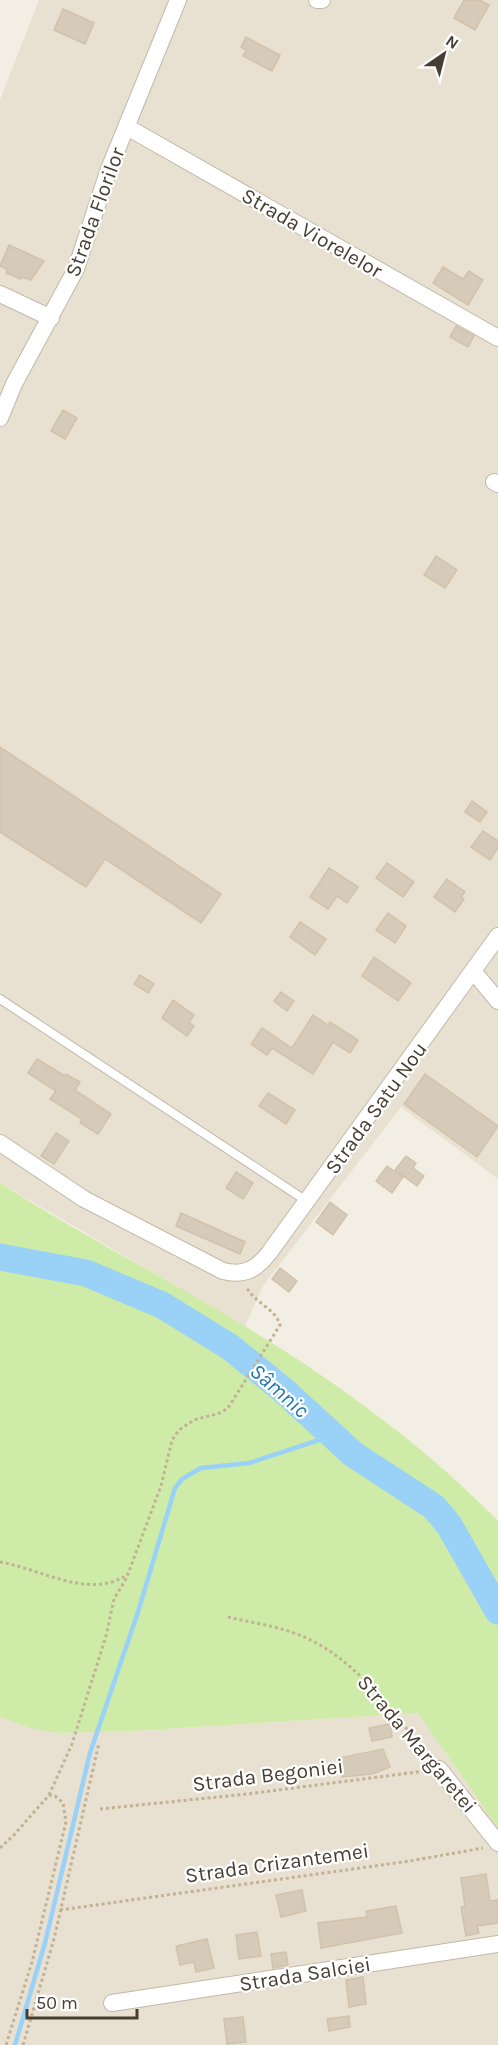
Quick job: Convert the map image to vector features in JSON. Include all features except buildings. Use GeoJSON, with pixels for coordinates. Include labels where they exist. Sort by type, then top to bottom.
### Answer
{"type":"FeatureCollection","features":[{"type":"Feature","properties":{"kind":"street","name":"Strada Florilor"},"geometry":{"type":"LineString","coordinates":[[0,418],[14,384],[76,269],[109,169],[178,0]]}},
{"type":"Feature","properties":{"kind":"street"},"geometry":{"type":"LineString","coordinates":[[317,0],[322,0]]}},
{"type":"Feature","properties":{"kind":"street","name":"Strada Viorelelor"},"geometry":{"type":"LineString","coordinates":[[127,127],[498,338]]}},
{"type":"Feature","properties":{"kind":"street"},"geometry":{"type":"LineString","coordinates":[[0,294],[51,318]]}},
{"type":"Feature","properties":{"kind":"street","name":"Strada Satu Nou"},"geometry":{"type":"LineString","coordinates":[[246,1272],[262,1262],[308,1202],[498,936]]}},
{"type":"Feature","properties":{"kind":"street"},"geometry":{"type":"LineString","coordinates":[[474,972],[498,1001]]}},
{"type":"Feature","properties":{"kind":"street"},"geometry":{"type":"LineString","coordinates":[[0,1143],[84,1199],[223,1270],[236,1274],[246,1272]]}},
{"type":"Feature","properties":{"kind":"street","name":"Strada Margaretei"},"geometry":{"type":"LineString","coordinates":[[439,1769],[493,1845]]}},
{"type":"Feature","properties":{"kind":"street","name":"Strada Salciei"},"geometry":{"type":"LineString","coordinates":[[112,2003],[498,1944]]}},
{"type":"Feature","properties":{"kind":"lane"},"geometry":{"type":"LineString","coordinates":[[0,999],[308,1202]]}},
{"type":"Feature","properties":{"kind":"path"},"geometry":{"type":"LineString","coordinates":[[0,1848],[49,1795],[72,1744],[106,1636],[114,1599],[128,1574],[161,1486],[172,1440],[179,1430],[194,1420],[220,1413],[235,1397],[280,1325],[278,1319],[250,1296],[246,1284],[246,1272]]}},
{"type":"Feature","properties":{"kind":"path"},"geometry":{"type":"LineString","coordinates":[[0,1562],[33,1568],[83,1585],[107,1585],[128,1574]]}},
{"type":"Feature","properties":{"kind":"path","name":"Strada Margaretei"},"geometry":{"type":"LineString","coordinates":[[228,1617],[291,1632],[313,1641],[336,1656],[355,1670],[375,1691],[439,1769]]}},
{"type":"Feature","properties":{"kind":"path"},"geometry":{"type":"LineString","coordinates":[[23,2045],[60,1910],[99,1743]]}},
{"type":"Feature","properties":{"kind":"path","name":"Strada Begoniei"},"geometry":{"type":"LineString","coordinates":[[100,1809],[248,1794],[439,1769]]}},
{"type":"Feature","properties":{"kind":"path"},"geometry":{"type":"LineString","coordinates":[[6,2045],[32,1962],[66,1822],[63,1803],[55,1796],[49,1795]]}},
{"type":"Feature","properties":{"kind":"path","name":"Strada Crizantemei"},"geometry":{"type":"LineString","coordinates":[[60,1910],[410,1861],[493,1845]]}},
{"type":"Feature","properties":{"kind":"shaded area"},"geometry":{"type":"Polygon","coordinates":[[[39,0],[498,0],[498,1179],[401,1107],[263,1286],[245,1326],[0,1183],[0,100],[39,0]]]}},
{"type":"Feature","properties":{"kind":"shaded area"},"geometry":{"type":"Polygon","coordinates":[[[418,1713],[498,1828],[498,2045],[0,2045],[0,1717],[29,1728],[58,1733],[132,1731],[418,1713]]]}},
{"type":"Feature","properties":{"kind":"green space"},"geometry":{"type":"Polygon","coordinates":[[[0,1183],[213,1307],[311,1368],[409,1440],[470,1493],[498,1521],[498,1828],[418,1713],[132,1731],[58,1733],[29,1728],[0,1717],[0,1183]]]}},
{"type":"Feature","properties":{"kind":"waterway","name":"Sâmnic"},"geometry":{"type":"LineString","coordinates":[[0,1257],[86,1273],[162,1305],[230,1347],[283,1390],[353,1454],[434,1507],[449,1525],[498,1611]]}},
{"type":"Feature","properties":{"kind":"waterway"},"geometry":{"type":"LineString","coordinates":[[15,2045],[45,1943],[90,1753],[138,1612],[175,1488],[182,1479],[201,1468],[249,1463],[331,1436]]}}]}
